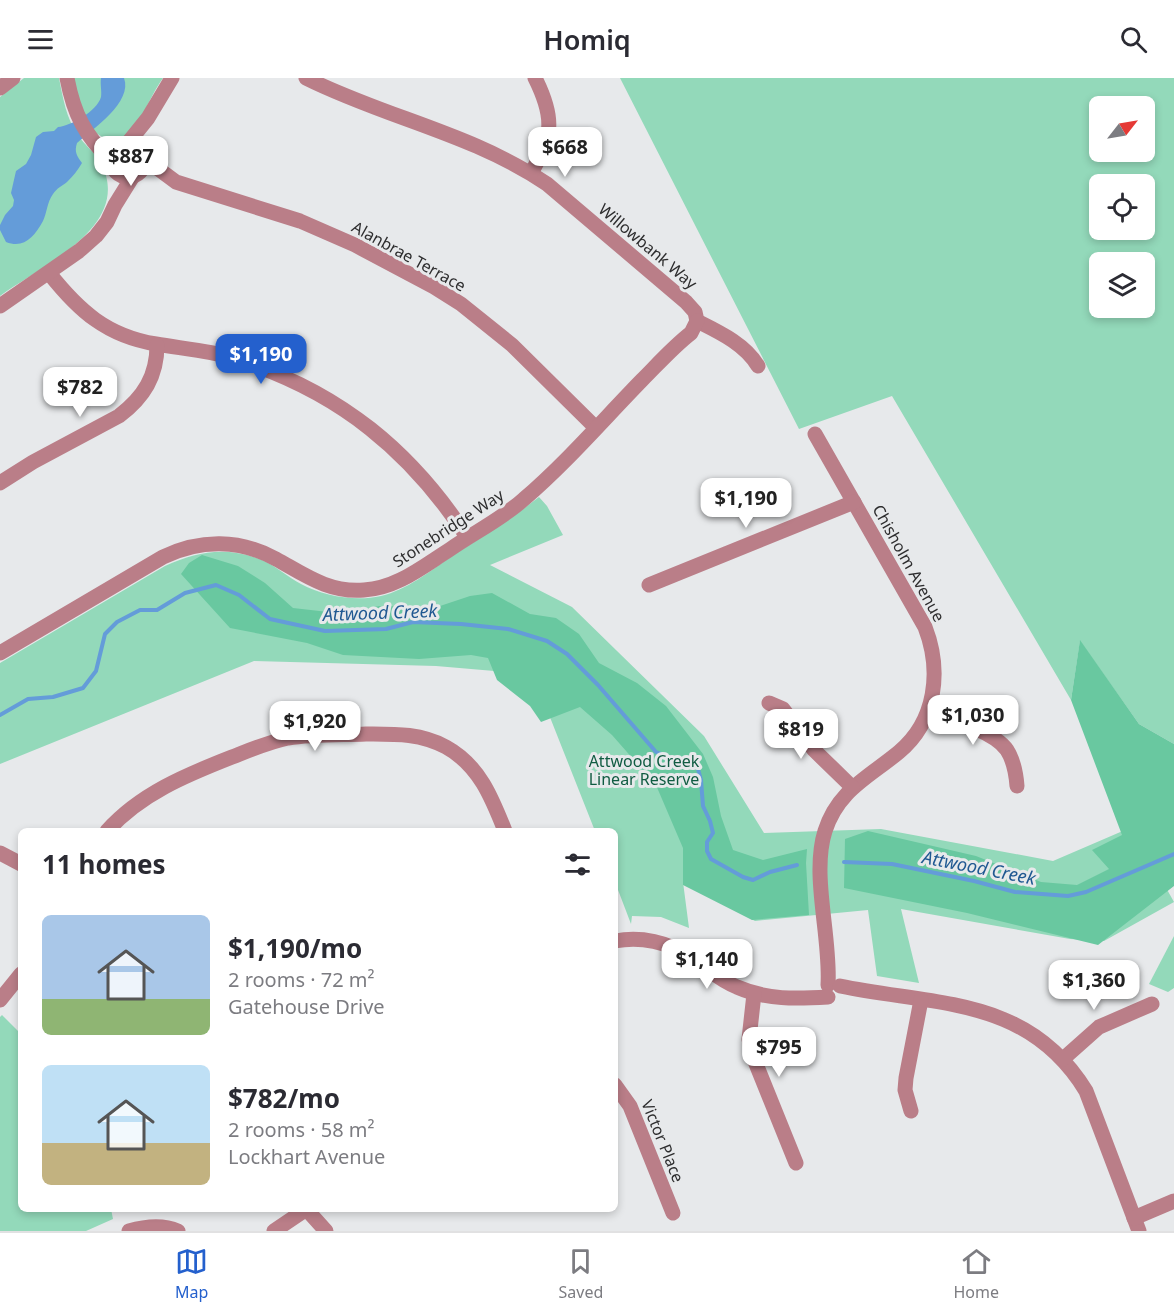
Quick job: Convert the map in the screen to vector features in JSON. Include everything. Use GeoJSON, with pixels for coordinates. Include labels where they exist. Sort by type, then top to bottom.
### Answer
{"type":"FeatureCollection","features":[{"type":"Feature","properties":{"kind":"street"},"geometry":{"type":"LineString","coordinates":[[0,88],[13,78]]}},
{"type":"Feature","properties":{"kind":"street","name":"Alanbrae Terrace"},"geometry":{"type":"LineString","coordinates":[[67,78],[72,103],[84,129],[93,139],[129,160],[191,188],[300,221],[355,245],[434,287],[461,304],[512,345],[595,428]]}},
{"type":"Feature","properties":{"kind":"street"},"geometry":{"type":"LineString","coordinates":[[0,306],[79,251],[96,236],[107,222],[115,205],[129,160],[148,118],[172,78]]}},
{"type":"Feature","properties":{"kind":"street","name":"Willowbank Way"},"geometry":{"type":"LineString","coordinates":[[306,78],[485,149],[531,173],[686,302],[695,312],[697,321],[742,348],[758,366]]}},
{"type":"Feature","properties":{"kind":"street"},"geometry":{"type":"LineString","coordinates":[[531,173],[548,141],[549,128],[546,100],[535,78]]}},
{"type":"Feature","properties":{"kind":"street"},"geometry":{"type":"LineString","coordinates":[[49,273],[70,300],[102,325],[135,340],[240,360],[304,386],[333,402],[368,426],[410,463],[437,493],[467,537]]}},
{"type":"Feature","properties":{"kind":"street","name":"Stonebridge Way"},"geometry":{"type":"LineString","coordinates":[[2,648],[163,557],[185,548],[212,543],[237,545],[275,558],[298,573],[330,587],[363,591],[378,589],[402,580],[525,499],[691,333],[697,321]]}},
{"type":"Feature","properties":{"kind":"street"},"geometry":{"type":"LineString","coordinates":[[0,483],[130,408],[149,384],[154,369],[157,345]]}},
{"type":"Feature","properties":{"kind":"street","name":"Chisholm Avenue"},"geometry":{"type":"LineString","coordinates":[[815,434],[916,609],[933,647],[935,666],[934,686],[928,712],[912,740],[901,751],[852,787],[832,815],[826,828],[822,845],[821,882],[833,989]]}},
{"type":"Feature","properties":{"kind":"street"},"geometry":{"type":"LineString","coordinates":[[650,585],[854,502]]}},
{"type":"Feature","properties":{"kind":"street"},"geometry":{"type":"LineString","coordinates":[[769,703],[783,709],[814,750],[852,787]]}},
{"type":"Feature","properties":{"kind":"street"},"geometry":{"type":"LineString","coordinates":[[928,712],[1000,741],[1012,759],[1017,786]]}},
{"type":"Feature","properties":{"kind":"street"},"geometry":{"type":"LineString","coordinates":[[112,828],[129,810],[164,787],[257,748],[303,736],[399,734],[430,740],[462,758],[476,772],[485,786],[504,828]]}},
{"type":"Feature","properties":{"kind":"street"},"geometry":{"type":"LineString","coordinates":[[0,853],[18,862]]}},
{"type":"Feature","properties":{"kind":"street"},"geometry":{"type":"LineString","coordinates":[[618,941],[636,939],[664,944],[690,957],[733,986],[754,994],[778,999],[799,999],[833,989],[867,992],[976,1010],[1015,1023],[1050,1046],[1063,1059],[1086,1091],[1136,1225],[1174,1202]]}},
{"type":"Feature","properties":{"kind":"street"},"geometry":{"type":"LineString","coordinates":[[0,1000],[18,978]]}},
{"type":"Feature","properties":{"kind":"street"},"geometry":{"type":"LineString","coordinates":[[754,994],[749,1040],[752,1054],[796,1163]]}},
{"type":"Feature","properties":{"kind":"street"},"geometry":{"type":"LineString","coordinates":[[911,1111],[905,1090],[906,1078],[921,1000]]}},
{"type":"Feature","properties":{"kind":"street"},"geometry":{"type":"LineString","coordinates":[[1063,1059],[1099,1027],[1152,1004]]}},
{"type":"Feature","properties":{"kind":"street","name":"Victor Place"},"geometry":{"type":"LineString","coordinates":[[618,1089],[630,1106],[673,1213]]}},
{"type":"Feature","properties":{"kind":"street"},"geometry":{"type":"LineString","coordinates":[[268,1231],[272,1224],[286,1212]]}},
{"type":"Feature","properties":{"kind":"street"},"geometry":{"type":"LineString","coordinates":[[274,1231],[306,1212]]}},
{"type":"Feature","properties":{"kind":"street"},"geometry":{"type":"LineString","coordinates":[[311,1212],[325,1229]]}},
{"type":"Feature","properties":{"kind":"street"},"geometry":{"type":"LineString","coordinates":[[129,1231],[160,1226],[178,1231]]}},
{"type":"Feature","properties":{"kind":"green space"},"geometry":{"type":"Polygon","coordinates":[[[24,78],[59,78],[71,122],[80,139],[101,163],[108,186],[105,207],[94,225],[78,242],[0,296],[0,97],[24,78]]]}},
{"type":"Feature","properties":{"kind":"green space"},"geometry":{"type":"Polygon","coordinates":[[[73,78],[163,78],[139,121],[118,142],[106,139],[90,127],[81,109],[73,78]]]}},
{"type":"Feature","properties":{"kind":"green space"},"geometry":{"type":"Polygon","coordinates":[[[620,78],[1174,78],[1174,744],[1139,724],[1080,641],[1071,700],[892,396],[799,429],[620,78]]]}},
{"type":"Feature","properties":{"kind":"green space","name":"Attwood Creek Linear Reserve"},"geometry":{"type":"Polygon","coordinates":[[[539,497],[547,506],[563,535],[490,565],[572,607],[704,736],[764,833],[881,829],[1053,861],[1132,827],[1174,902],[1104,941],[1070,939],[901,909],[919,983],[877,976],[868,910],[755,921],[683,882],[689,928],[661,917],[632,916],[631,924],[618,890],[618,828],[594,828],[540,692],[506,672],[436,666],[254,661],[0,764],[0,663],[165,566],[201,554],[236,553],[262,560],[301,584],[320,592],[340,597],[371,598],[391,593],[418,579],[539,497]]]}},
{"type":"Feature","properties":{"kind":"green space"},"geometry":{"type":"Polygon","coordinates":[[[202,555],[238,566],[265,583],[293,608],[337,613],[380,606],[437,607],[470,596],[492,593],[530,614],[556,618],[579,634],[599,663],[637,683],[666,706],[703,754],[713,777],[721,816],[733,850],[763,860],[807,849],[809,915],[752,920],[683,885],[683,848],[656,785],[612,735],[580,707],[541,722],[530,706],[497,680],[488,658],[471,655],[419,659],[343,655],[307,643],[230,628],[181,574],[189,563],[202,555]]]}},
{"type":"Feature","properties":{"kind":"green space"},"geometry":{"type":"Polygon","coordinates":[[[1080,640],[1139,724],[1174,744],[1174,886],[1098,945],[967,913],[844,888],[845,839],[868,831],[976,856],[1041,882],[1077,885],[1109,869],[1092,850],[1122,835],[1071,700],[1080,640]]]}},
{"type":"Feature","properties":{"kind":"green space"},"geometry":{"type":"Polygon","coordinates":[[[1174,936],[1174,988],[1168,992],[1149,984],[1174,936]]]}},
{"type":"Feature","properties":{"kind":"green space"},"geometry":{"type":"Polygon","coordinates":[[[2,1015],[18,1031],[18,1212],[112,1212],[113,1219],[86,1231],[0,1231],[0,1017],[2,1015]]]}},
{"type":"Feature","properties":{"kind":"water"},"geometry":{"type":"Polygon","coordinates":[[[101,78],[124,78],[123,96],[110,114],[77,143],[77,154],[82,163],[49,200],[43,221],[36,232],[23,243],[6,242],[0,225],[13,206],[14,200],[11,193],[16,171],[26,164],[36,137],[43,132],[54,131],[58,127],[76,121],[99,102],[101,78]]]}},
{"type":"Feature","properties":{"kind":"waterway","name":"Attwood Creek"},"geometry":{"type":"LineString","coordinates":[[0,715],[28,699],[53,697],[83,688],[96,671],[105,634],[117,622],[140,610],[157,610],[185,593],[216,585],[239,595],[270,619],[325,631],[386,629],[413,622],[508,629],[547,641],[567,654],[598,685],[656,752],[695,764],[701,780],[703,806],[713,833],[707,842],[707,851],[711,859],[753,880],[770,872],[797,865]]}},
{"type":"Feature","properties":{"kind":"waterway","name":"Attwood Creek"},"geometry":{"type":"LineString","coordinates":[[844,862],[892,864],[1015,892],[1068,896],[1086,892],[1174,854]]}}]}
